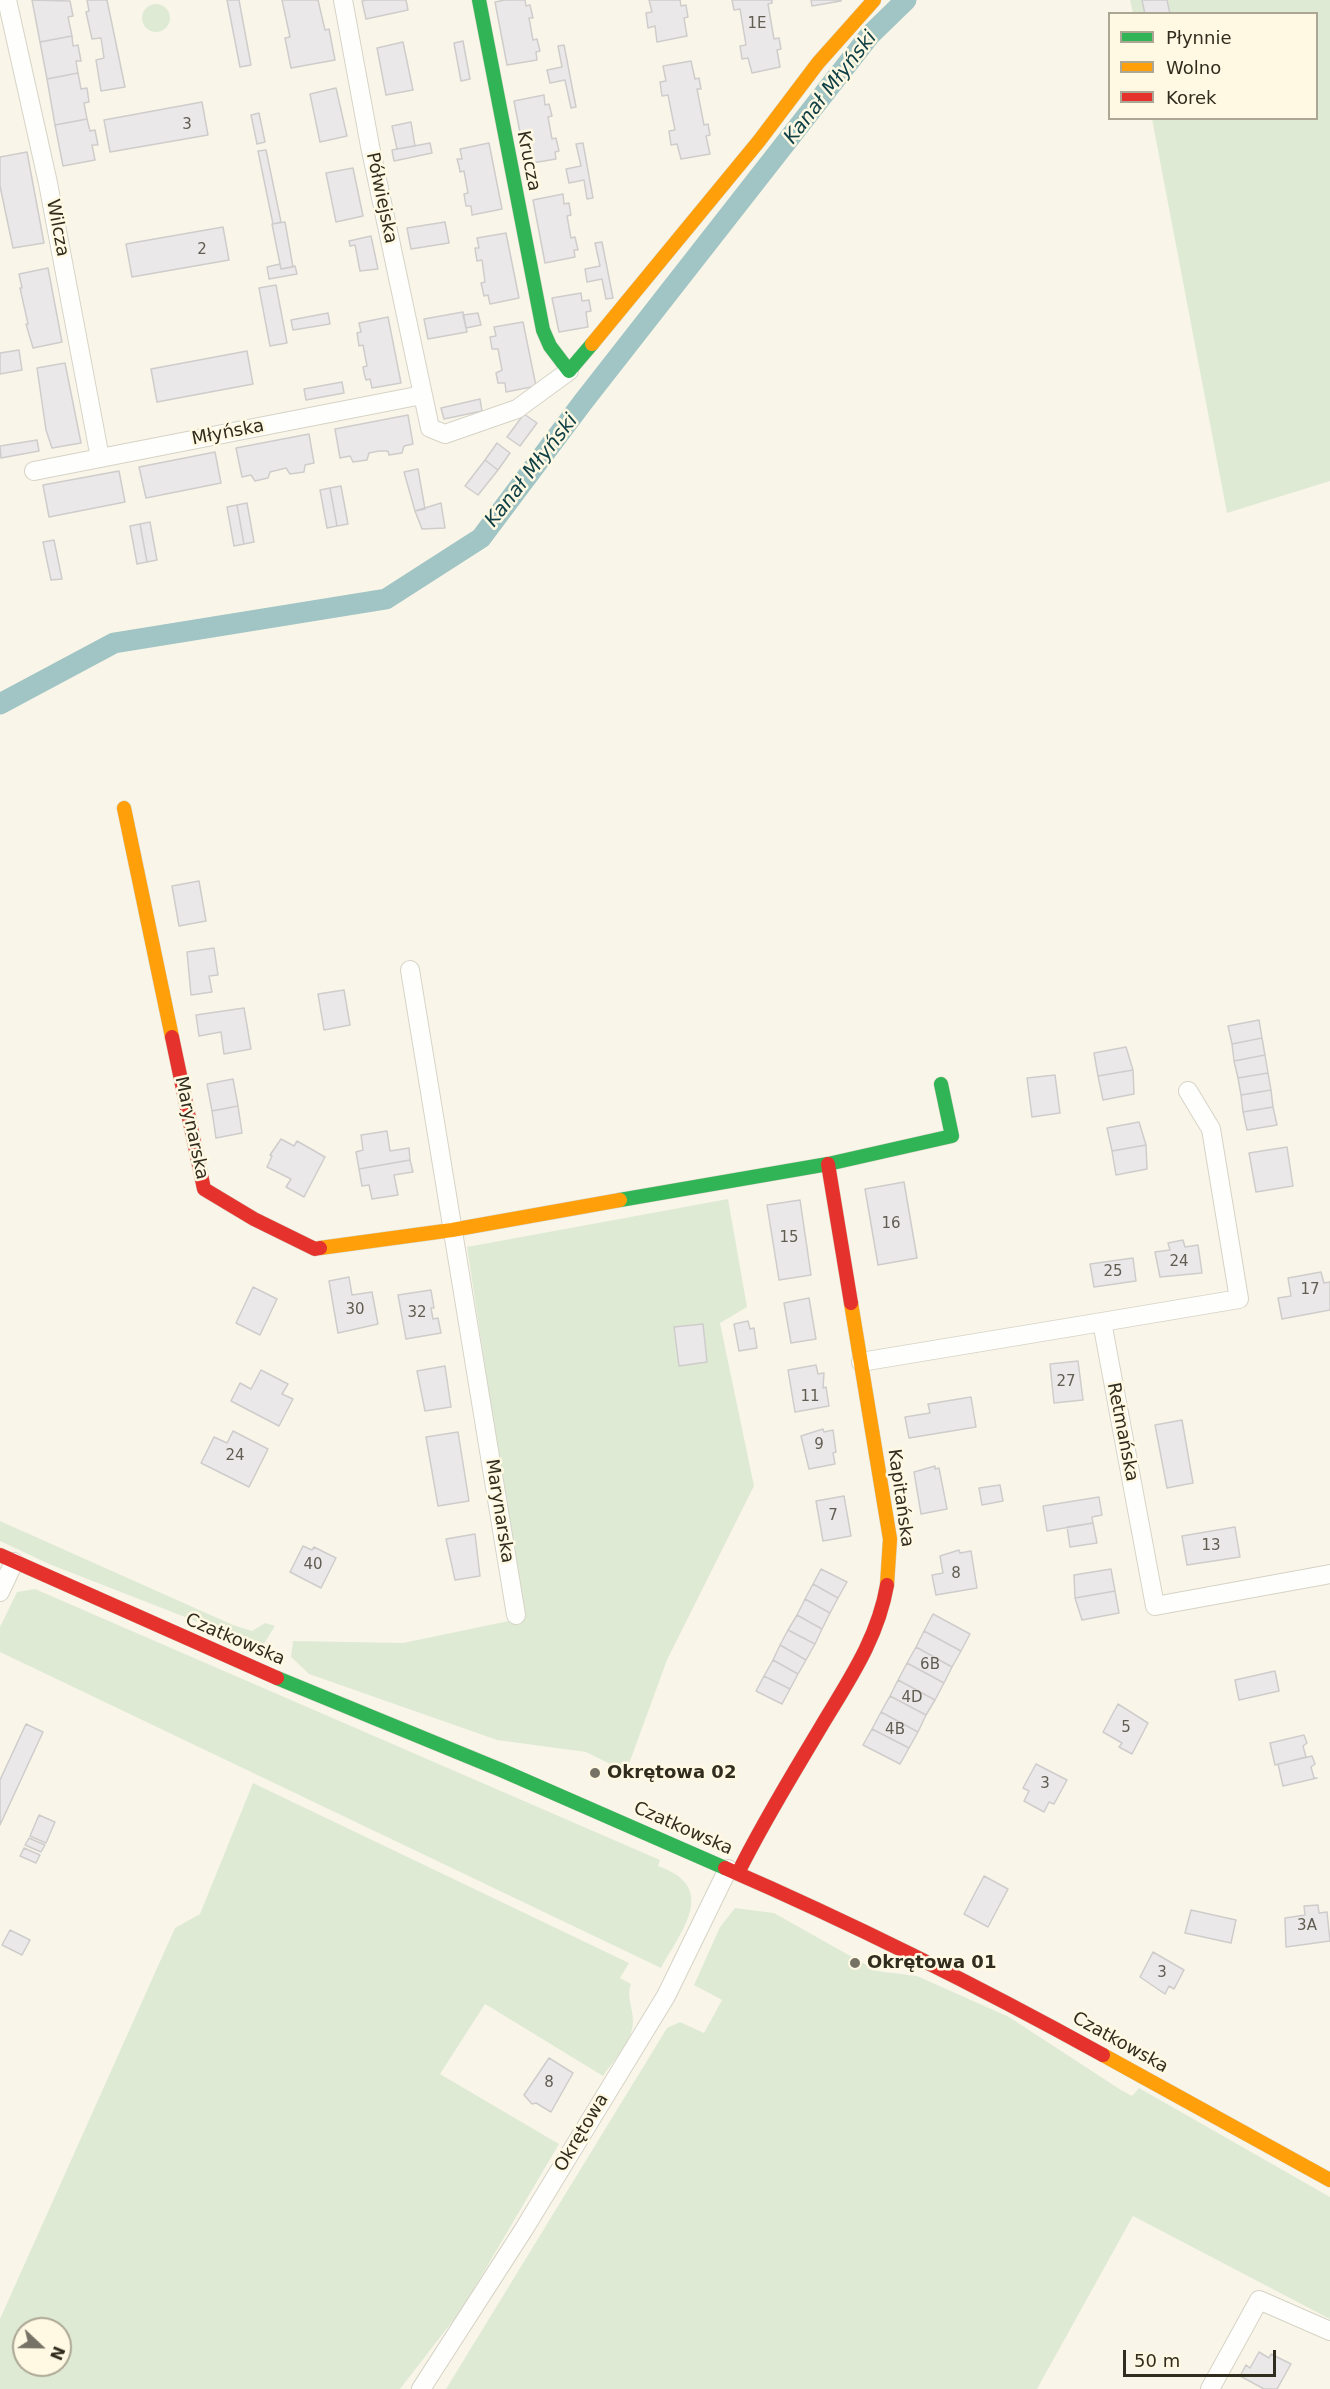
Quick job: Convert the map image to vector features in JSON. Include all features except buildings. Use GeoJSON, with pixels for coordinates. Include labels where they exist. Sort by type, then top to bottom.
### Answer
{"type":"FeatureCollection","features":[{"type":"Feature","properties":{"kind":"street","name":"Wilcza"},"geometry":{"type":"LineString","coordinates":[[8,0],[48,183],[100,458]]}},
{"type":"Feature","properties":{"kind":"street","name":"Półwiejska"},"geometry":{"type":"LineString","coordinates":[[344,0],[370,146],[430,428],[445,434],[517,409],[569,371]]}},
{"type":"Feature","properties":{"kind":"street","name":"Krucza"},"geometry":{"type":"LineString","coordinates":[[479,0],[543,330],[550,346],[569,371]]}},
{"type":"Feature","properties":{"kind":"street"},"geometry":{"type":"LineString","coordinates":[[569,371],[759,141],[818,63],[874,0]]}},
{"type":"Feature","properties":{"kind":"street","name":"Młyńska"},"geometry":{"type":"LineString","coordinates":[[34,471],[422,395]]}},
{"type":"Feature","properties":{"kind":"street","name":"Marynarska"},"geometry":{"type":"LineString","coordinates":[[124,808],[204,1189],[254,1219],[315,1249],[452,1230]]}},
{"type":"Feature","properties":{"kind":"street","name":"Marynarska"},"geometry":{"type":"LineString","coordinates":[[410,970],[516,1615]]}},
{"type":"Feature","properties":{"kind":"street"},"geometry":{"type":"LineString","coordinates":[[452,1230],[828,1164],[952,1136],[941,1084]]}},
{"type":"Feature","properties":{"kind":"street"},"geometry":{"type":"LineString","coordinates":[[861,1362],[1239,1299],[1211,1129],[1188,1091]]}},
{"type":"Feature","properties":{"kind":"street","name":"Kapitańska"},"geometry":{"type":"LineString","coordinates":[[733,1871],[865,1654],[886,1600],[890,1539],[828,1164]]}},
{"type":"Feature","properties":{"kind":"street","name":"Retmańska"},"geometry":{"type":"LineString","coordinates":[[1102,1322],[1155,1606],[1330,1574]]}},
{"type":"Feature","properties":{"kind":"street"},"geometry":{"type":"LineString","coordinates":[[0,1592],[7,1559]]}},
{"type":"Feature","properties":{"kind":"street","name":"Czatkowska"},"geometry":{"type":"LineString","coordinates":[[7,1559],[280,1680],[501,1770],[733,1871],[991,1993],[1330,2180]]}},
{"type":"Feature","properties":{"kind":"street","name":"Okrętowa"},"geometry":{"type":"LineString","coordinates":[[421,2389],[524,2229],[666,1996],[733,1871]]}},
{"type":"Feature","properties":{"kind":"street"},"geometry":{"type":"LineString","coordinates":[[1210,2389],[1259,2300],[1330,2331]]}},
{"type":"Feature","properties":{"kind":"green space"},"geometry":{"type":"Polygon","coordinates":[[[1130,0],[1330,0],[1330,481],[1227,513],[1152,120],[1318,120],[1318,12],[1133,12],[1130,0]]]}},
{"type":"Feature","properties":{"kind":"green space"},"geometry":{"type":"Polygon","coordinates":[[[156,4],[166,8],[170,18],[166,28],[156,32],[146,28],[142,18],[146,8],[156,4]]]}},
{"type":"Feature","properties":{"kind":"green space"},"geometry":{"type":"Polygon","coordinates":[[[728,1199],[747,1307],[720,1323],[754,1486],[667,1660],[626,1772],[586,1752],[497,1740],[309,1674],[291,1657],[293,1641],[403,1643],[523,1618],[467,1247],[728,1199]]]}},
{"type":"Feature","properties":{"kind":"green space"},"geometry":{"type":"Polygon","coordinates":[[[0,1521],[233,1625],[252,1631],[265,1623],[275,1626],[262,1647],[49,1564],[0,1541],[0,1521]]]}},
{"type":"Feature","properties":{"kind":"green space"},"geometry":{"type":"Polygon","coordinates":[[[35,1589],[660,1860],[658,1866],[677,1875],[687,1885],[691,1897],[690,1911],[678,1939],[661,1968],[0,1652],[0,1627],[17,1592],[35,1589]]]}},
{"type":"Feature","properties":{"kind":"green space"},"geometry":{"type":"Polygon","coordinates":[[[253,1783],[629,1963],[620,1978],[631,1984],[629,1993],[633,2016],[632,2028],[622,2050],[603,2076],[485,2004],[440,2074],[559,2144],[462,2309],[400,2389],[0,2389],[0,2319],[175,1928],[200,1914],[253,1783]]]}},
{"type":"Feature","properties":{"kind":"green space"},"geometry":{"type":"Polygon","coordinates":[[[735,1908],[774,1913],[877,1971],[917,1976],[1009,2017],[1121,2090],[1132,2096],[1139,2088],[1330,2197],[1330,2319],[1133,2216],[1037,2389],[446,2389],[667,2028],[680,2022],[704,2033],[722,2000],[694,1985],[720,1927],[735,1908]]]}},
{"type":"Feature","properties":{"kind":"waterway","name":"Kanał Młyński"},"geometry":{"type":"LineString","coordinates":[[0,704],[114,643],[386,599],[481,538],[583,402],[870,35],[906,0]]}},
{"type":"Feature","properties":{"kind":"traffic: fast"},"geometry":{"type":"LineString","coordinates":[[479,0],[543,330],[550,346],[569,371],[592,344]]}},
{"type":"Feature","properties":{"kind":"traffic: fast"},"geometry":{"type":"LineString","coordinates":[[620,1200],[828,1164],[952,1136],[941,1084]]}},
{"type":"Feature","properties":{"kind":"traffic: fast"},"geometry":{"type":"LineString","coordinates":[[277,1678],[501,1770],[725,1868]]}},
{"type":"Feature","properties":{"kind":"traffic: slow"},"geometry":{"type":"LineString","coordinates":[[592,344],[759,141],[818,63],[874,0]]}},
{"type":"Feature","properties":{"kind":"traffic: slow"},"geometry":{"type":"LineString","coordinates":[[124,808],[172,1037]]}},
{"type":"Feature","properties":{"kind":"traffic: slow"},"geometry":{"type":"LineString","coordinates":[[320,1248],[452,1230],[620,1200]]}},
{"type":"Feature","properties":{"kind":"traffic: slow"},"geometry":{"type":"LineString","coordinates":[[851,1303],[890,1539],[887,1585]]}},
{"type":"Feature","properties":{"kind":"traffic: slow"},"geometry":{"type":"LineString","coordinates":[[1103,2055],[1330,2180]]}},
{"type":"Feature","properties":{"kind":"traffic: jam"},"geometry":{"type":"LineString","coordinates":[[172,1037],[204,1189],[254,1219],[315,1249],[320,1248]]}},
{"type":"Feature","properties":{"kind":"traffic: jam"},"geometry":{"type":"LineString","coordinates":[[828,1164],[851,1303]]}},
{"type":"Feature","properties":{"kind":"traffic: jam"},"geometry":{"type":"LineString","coordinates":[[0,1555],[277,1678]]}},
{"type":"Feature","properties":{"kind":"traffic: jam"},"geometry":{"type":"LineString","coordinates":[[738,1873],[870,1641],[887,1585]]}},
{"type":"Feature","properties":{"kind":"traffic: jam"},"geometry":{"type":"LineString","coordinates":[[725,1868],[916,1957],[1103,2055]]}},
{"type":"Feature","properties":{"kind":"place","name":"Okrętowa 02"},"geometry":{"type":"Point","coordinates":[595,1773]}},
{"type":"Feature","properties":{"kind":"place","name":"Okrętowa 01"},"geometry":{"type":"Point","coordinates":[855,1963]}}]}
